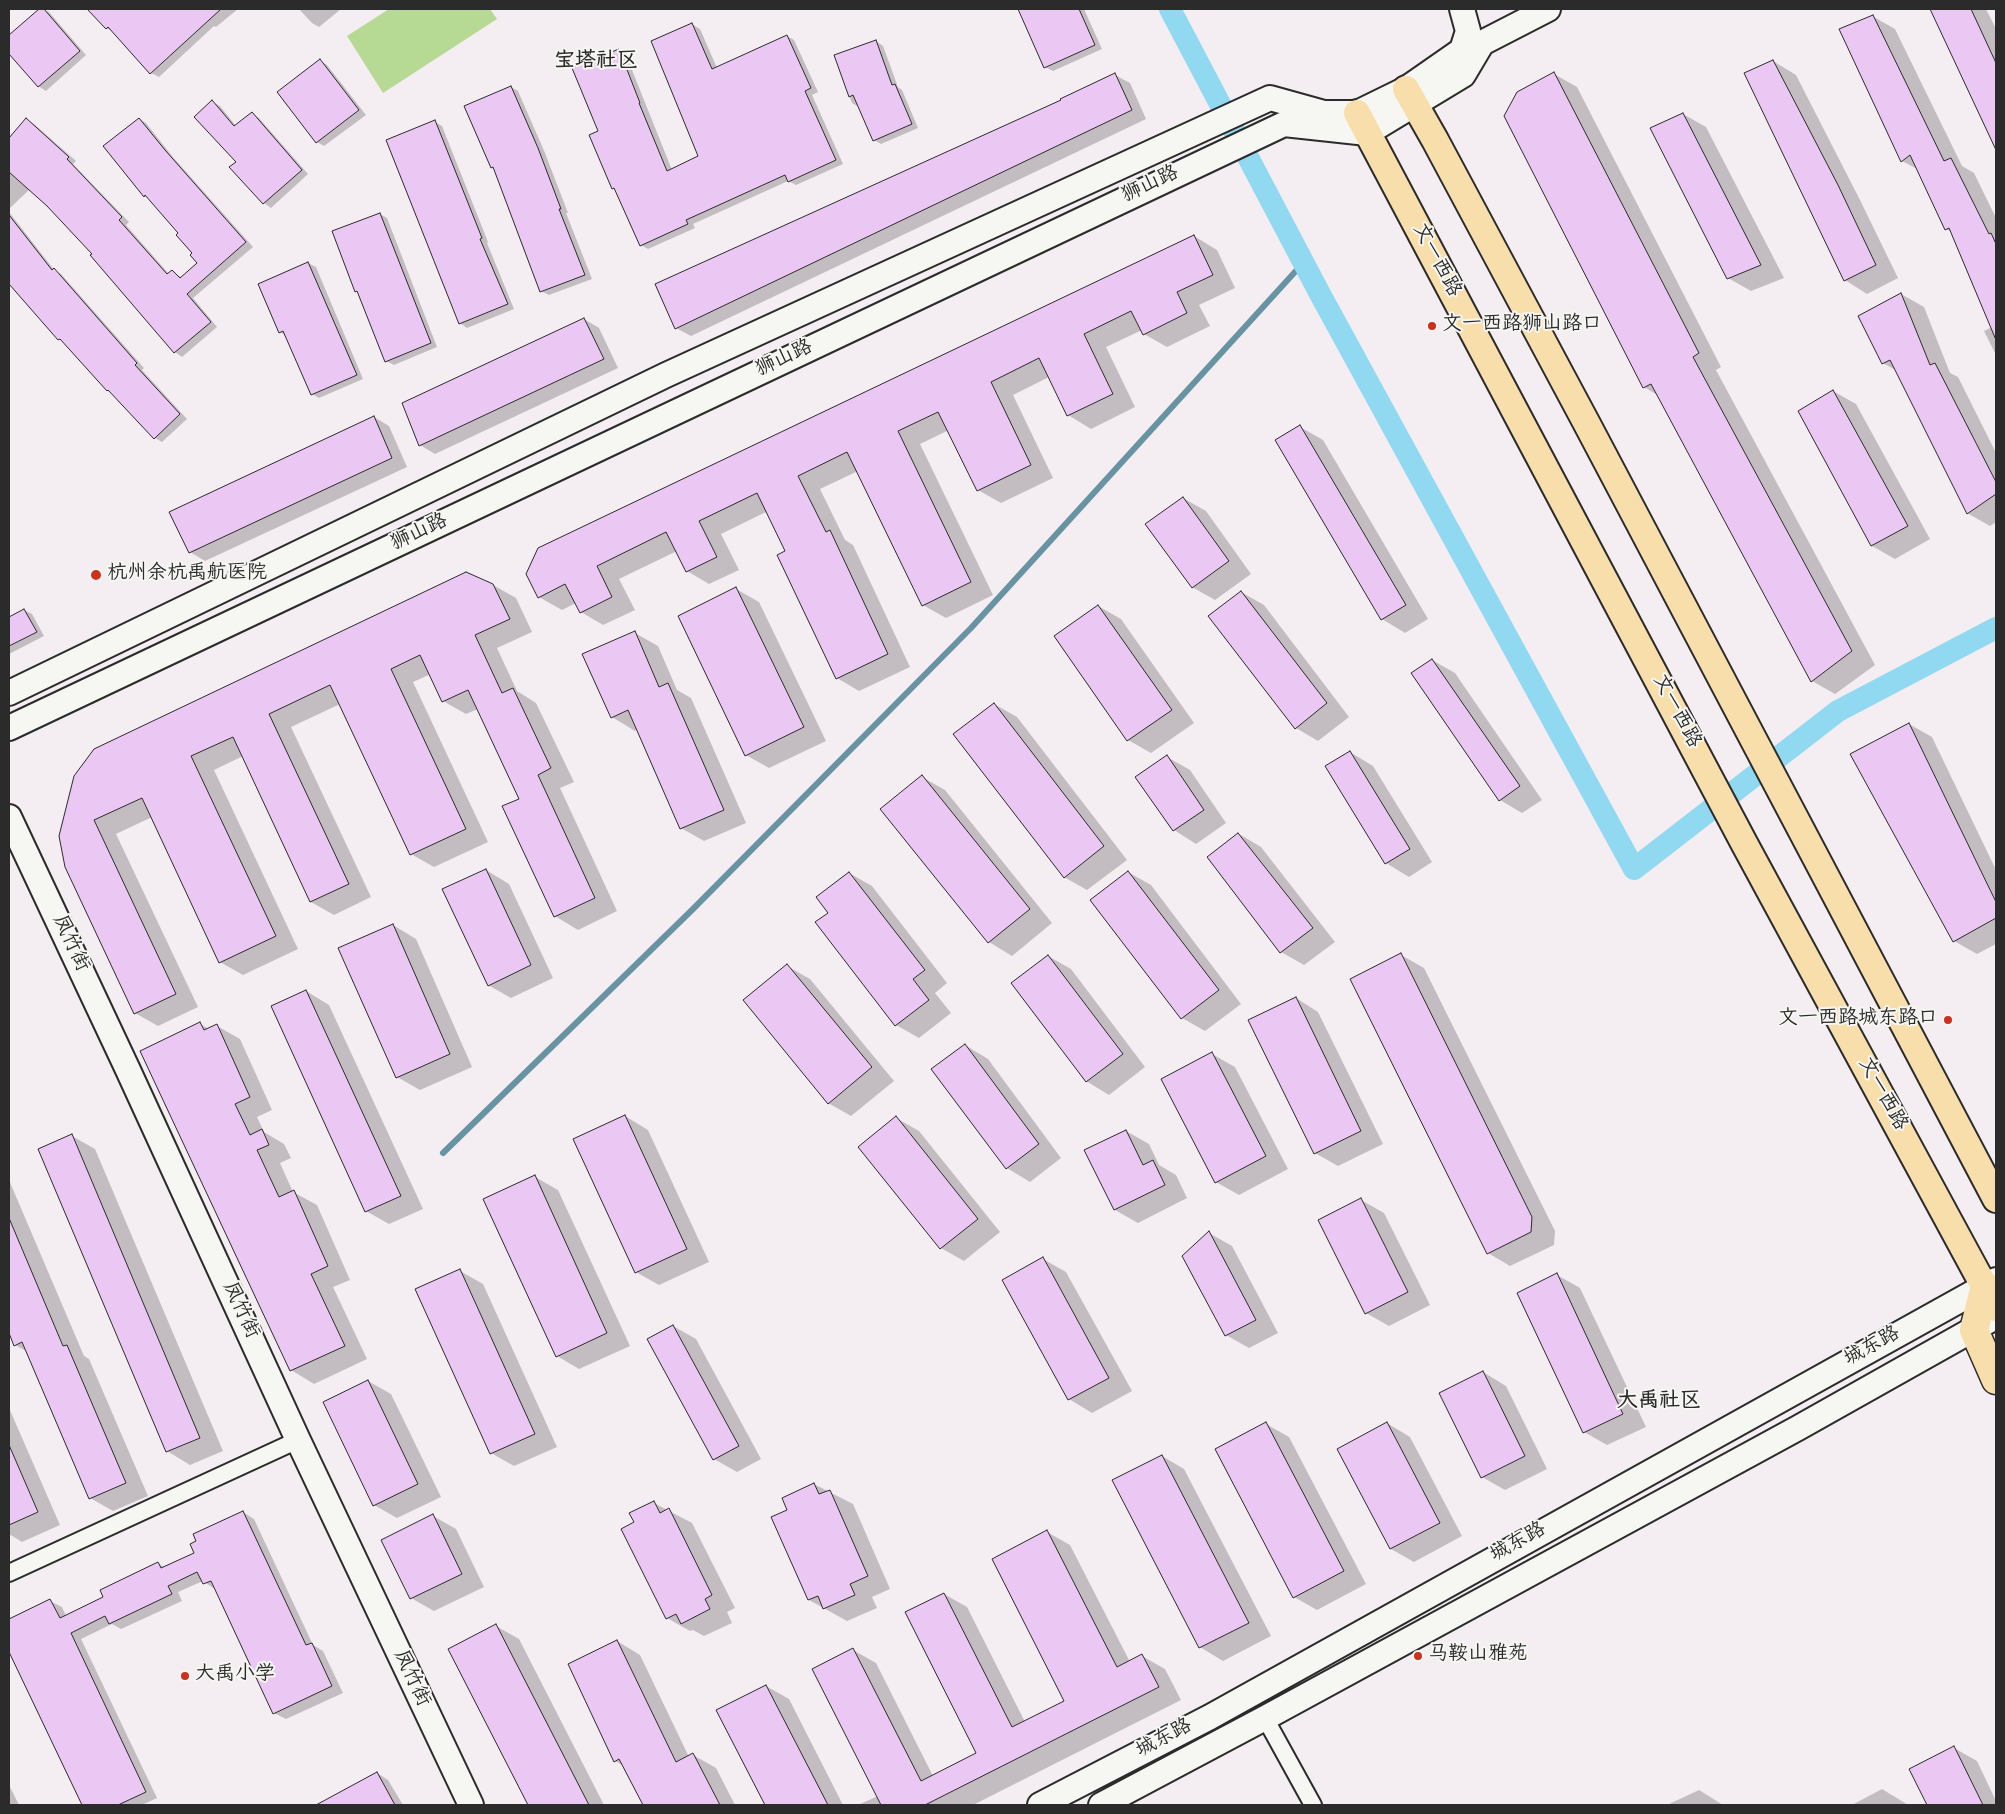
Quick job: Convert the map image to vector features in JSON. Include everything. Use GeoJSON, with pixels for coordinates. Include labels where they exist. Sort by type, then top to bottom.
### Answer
{"type":"FeatureCollection","features":[{"type":"Feature","properties":{"kind":"highway"},"geometry":{"type":"LineString","coordinates":[[1993,1291],[1985,1324],[1996,1380]]}},
{"type":"Feature","properties":{"kind":"main road","name":"狮山路"},"geometry":{"type":"LineString","coordinates":[[1410,97],[1462,50],[1468,31],[1462,9]]}},
{"type":"Feature","properties":{"kind":"main road","name":"狮山路"},"geometry":{"type":"LineString","coordinates":[[9,728],[1284,124],[1362,123],[1410,97],[1463,75],[1482,43],[1548,9]]}},
{"type":"Feature","properties":{"kind":"main road"},"geometry":{"type":"LineString","coordinates":[[1410,97],[1738,708],[1996,1199]]}},
{"type":"Feature","properties":{"kind":"main road","name":"狮山路"},"geometry":{"type":"LineString","coordinates":[[9,693],[666,375],[1270,98],[1362,123]]}},
{"type":"Feature","properties":{"kind":"main road","name":"文一西路"},"geometry":{"type":"LineString","coordinates":[[1362,123],[1744,843],[1993,1291]]}},
{"type":"Feature","properties":{"kind":"main road","name":"凤竹街"},"geometry":{"type":"LineString","coordinates":[[9,817],[298,1440],[471,1805]]}},
{"type":"Feature","properties":{"kind":"main road","name":"城东路"},"geometry":{"type":"LineString","coordinates":[[1040,1805],[1210,1717],[1993,1291]]}},
{"type":"Feature","properties":{"kind":"main road","name":"城东路"},"geometry":{"type":"LineString","coordinates":[[1101,1805],[1789,1433],[1985,1324]]}},
{"type":"Feature","properties":{"kind":"street"},"geometry":{"type":"LineString","coordinates":[[9,1573],[298,1440]]}},
{"type":"Feature","properties":{"kind":"street"},"geometry":{"type":"LineString","coordinates":[[1265,1718],[1313,1805]]}},
{"type":"Feature","properties":{"kind":"green space"},"geometry":{"type":"Polygon","coordinates":[[[389,9],[490,9],[497,19],[383,93],[347,36],[389,9]]]}},
{"type":"Feature","properties":{"kind":"building"},"geometry":{"type":"Polygon","coordinates":[[[39,9],[44,9],[80,51],[38,87],[9,54],[9,35],[39,9]]]}},
{"type":"Feature","properties":{"kind":"building"},"geometry":{"type":"Polygon","coordinates":[[[87,9],[221,9],[150,74],[108,27],[106,29],[87,9]]]}},
{"type":"Feature","properties":{"kind":"building"},"geometry":{"type":"Polygon","coordinates":[[[1018,9],[1079,9],[1095,45],[1044,68],[1018,9]]]}},
{"type":"Feature","properties":{"kind":"building"},"geometry":{"type":"Polygon","coordinates":[[[1930,9],[1971,9],[1996,63],[1996,150],[1930,9]]]}},
{"type":"Feature","properties":{"kind":"building"},"geometry":{"type":"Polygon","coordinates":[[[1873,15],[1944,161],[1951,158],[1989,234],[1991,233],[1996,244],[1996,340],[1949,228],[1945,230],[1910,155],[1901,162],[1839,29],[1873,15]]]}},
{"type":"Feature","properties":{"kind":"building"},"geometry":{"type":"Polygon","coordinates":[[[692,23],[712,69],[787,35],[811,88],[805,91],[836,160],[788,182],[785,175],[686,220],[688,224],[640,246],[614,188],[612,189],[589,135],[598,131],[572,68],[619,49],[667,171],[698,156],[651,41],[692,23]]]}},
{"type":"Feature","properties":{"kind":"building"},"geometry":{"type":"Polygon","coordinates":[[[876,40],[892,85],[895,84],[912,124],[873,141],[853,95],[849,97],[834,55],[876,40]]]}},
{"type":"Feature","properties":{"kind":"building"},"geometry":{"type":"Polygon","coordinates":[[[320,59],[359,110],[316,143],[277,92],[320,59]]]}},
{"type":"Feature","properties":{"kind":"building"},"geometry":{"type":"Polygon","coordinates":[[[1773,60],[1838,185],[1876,265],[1844,281],[1744,73],[1773,60]]]}},
{"type":"Feature","properties":{"kind":"building"},"geometry":{"type":"Polygon","coordinates":[[[1554,72],[1699,353],[1693,357],[1852,651],[1811,682],[1651,384],[1643,388],[1504,116],[1517,92],[1554,72]]]}},
{"type":"Feature","properties":{"kind":"building"},"geometry":{"type":"Polygon","coordinates":[[[1115,73],[1132,110],[675,329],[655,284],[1061,100],[1115,73]]]}},
{"type":"Feature","properties":{"kind":"building"},"geometry":{"type":"Polygon","coordinates":[[[511,86],[538,148],[585,275],[540,292],[493,167],[491,168],[464,106],[511,86]]]}},
{"type":"Feature","properties":{"kind":"building"},"geometry":{"type":"Polygon","coordinates":[[[212,100],[234,126],[252,112],[302,170],[263,204],[229,167],[236,162],[194,117],[212,100]]]}},
{"type":"Feature","properties":{"kind":"building"},"geometry":{"type":"Polygon","coordinates":[[[1683,113],[1761,265],[1727,279],[1650,128],[1683,113]]]}},
{"type":"Feature","properties":{"kind":"building"},"geometry":{"type":"Polygon","coordinates":[[[26,118],[69,157],[67,159],[122,217],[119,220],[167,274],[172,270],[180,278],[197,263],[190,255],[192,253],[176,235],[178,233],[145,195],[144,197],[103,146],[139,118],[246,242],[187,294],[211,322],[174,353],[90,255],[92,254],[47,206],[9,172],[9,138],[26,118]]]}},
{"type":"Feature","properties":{"kind":"building"},"geometry":{"type":"Polygon","coordinates":[[[435,120],[482,238],[480,239],[508,304],[459,324],[386,140],[435,120]]]}},
{"type":"Feature","properties":{"kind":"building"},"geometry":{"type":"Polygon","coordinates":[[[380,213],[431,343],[385,362],[357,291],[355,292],[332,231],[380,213]]]}},
{"type":"Feature","properties":{"kind":"building"},"geometry":{"type":"Polygon","coordinates":[[[9,215],[52,270],[54,268],[137,363],[135,365],[180,414],[154,439],[60,339],[58,340],[9,284],[9,215]]]}},
{"type":"Feature","properties":{"kind":"building"},"geometry":{"type":"Polygon","coordinates":[[[1194,235],[1213,275],[1177,292],[1187,313],[1143,335],[1131,311],[1084,334],[1113,394],[1067,416],[1039,358],[991,382],[1031,465],[977,491],[938,412],[898,431],[971,582],[922,606],[847,452],[798,476],[826,532],[830,530],[888,654],[836,679],[777,555],[785,551],[757,493],[699,521],[717,557],[686,572],[666,532],[597,566],[612,597],[580,613],[565,584],[538,598],[526,574],[538,548],[1194,235]]]}},
{"type":"Feature","properties":{"kind":"building"},"geometry":{"type":"Polygon","coordinates":[[[308,262],[357,375],[311,395],[283,331],[279,333],[258,284],[308,262]]]}},
{"type":"Feature","properties":{"kind":"building"},"geometry":{"type":"Polygon","coordinates":[[[1901,293],[1930,365],[1935,363],[1996,482],[1996,494],[1967,514],[1890,360],[1882,364],[1858,316],[1901,293]]]}},
{"type":"Feature","properties":{"kind":"building"},"geometry":{"type":"Polygon","coordinates":[[[584,318],[604,359],[419,446],[402,403],[584,318]]]}},
{"type":"Feature","properties":{"kind":"building"},"geometry":{"type":"Polygon","coordinates":[[[1833,390],[1908,526],[1871,546],[1798,411],[1833,390]]]}},
{"type":"Feature","properties":{"kind":"building"},"geometry":{"type":"Polygon","coordinates":[[[374,416],[392,458],[189,553],[169,512],[374,416]]]}},
{"type":"Feature","properties":{"kind":"building"},"geometry":{"type":"Polygon","coordinates":[[[1300,425],[1406,605],[1381,620],[1275,440],[1300,425]]]}},
{"type":"Feature","properties":{"kind":"building"},"geometry":{"type":"Polygon","coordinates":[[[1183,497],[1229,561],[1192,588],[1145,524],[1183,497]]]}},
{"type":"Feature","properties":{"kind":"building"},"geometry":{"type":"Polygon","coordinates":[[[466,572],[493,584],[510,619],[475,635],[502,693],[513,688],[551,768],[538,775],[595,898],[554,917],[502,806],[519,799],[468,690],[442,702],[420,655],[391,669],[466,829],[410,855],[330,685],[269,714],[349,884],[310,902],[233,737],[191,756],[276,936],[219,963],[142,798],[94,820],[176,994],[134,1014],[65,867],[59,836],[74,776],[94,749],[466,572]]]}},
{"type":"Feature","properties":{"kind":"building"},"geometry":{"type":"Polygon","coordinates":[[[736,587],[804,727],[745,756],[678,616],[736,587]]]}},
{"type":"Feature","properties":{"kind":"building"},"geometry":{"type":"Polygon","coordinates":[[[1241,591],[1327,703],[1295,729],[1208,616],[1241,591]]]}},
{"type":"Feature","properties":{"kind":"building"},"geometry":{"type":"Polygon","coordinates":[[[1098,605],[1172,710],[1127,741],[1054,636],[1098,605]]]}},
{"type":"Feature","properties":{"kind":"building"},"geometry":{"type":"Polygon","coordinates":[[[24,609],[37,632],[9,646],[9,617],[24,609]]]}},
{"type":"Feature","properties":{"kind":"building"},"geometry":{"type":"Polygon","coordinates":[[[635,631],[659,687],[668,683],[724,810],[680,829],[628,710],[611,718],[582,654],[635,631]]]}},
{"type":"Feature","properties":{"kind":"building"},"geometry":{"type":"Polygon","coordinates":[[[1432,659],[1520,786],[1499,801],[1411,673],[1432,659]]]}},
{"type":"Feature","properties":{"kind":"building"},"geometry":{"type":"Polygon","coordinates":[[[994,703],[1104,846],[1064,878],[953,734],[994,703]]]}},
{"type":"Feature","properties":{"kind":"building"},"geometry":{"type":"Polygon","coordinates":[[[1909,723],[1996,902],[1996,918],[1953,942],[1850,754],[1909,723]]]}},
{"type":"Feature","properties":{"kind":"building"},"geometry":{"type":"Polygon","coordinates":[[[1350,751],[1410,849],[1385,864],[1325,766],[1350,751]]]}},
{"type":"Feature","properties":{"kind":"building"},"geometry":{"type":"Polygon","coordinates":[[[1167,755],[1204,810],[1173,831],[1135,777],[1167,755]]]}},
{"type":"Feature","properties":{"kind":"building"},"geometry":{"type":"Polygon","coordinates":[[[922,775],[1030,909],[988,943],[880,809],[922,775]]]}},
{"type":"Feature","properties":{"kind":"building"},"geometry":{"type":"Polygon","coordinates":[[[1238,833],[1313,928],[1280,953],[1207,857],[1238,833]]]}},
{"type":"Feature","properties":{"kind":"building"},"geometry":{"type":"Polygon","coordinates":[[[486,869],[531,965],[488,986],[442,889],[486,869]]]}},
{"type":"Feature","properties":{"kind":"building"},"geometry":{"type":"Polygon","coordinates":[[[1128,871],[1219,990],[1181,1019],[1090,900],[1128,871]]]}},
{"type":"Feature","properties":{"kind":"building"},"geometry":{"type":"Polygon","coordinates":[[[849,872],[925,970],[913,979],[929,1000],[895,1026],[815,922],[828,913],[816,897],[849,872]]]}},
{"type":"Feature","properties":{"kind":"building"},"geometry":{"type":"Polygon","coordinates":[[[393,924],[450,1054],[396,1078],[338,948],[393,924]]]}},
{"type":"Feature","properties":{"kind":"building"},"geometry":{"type":"Polygon","coordinates":[[[1401,953],[1532,1217],[1531,1232],[1487,1254],[1350,979],[1401,953]]]}},
{"type":"Feature","properties":{"kind":"building"},"geometry":{"type":"Polygon","coordinates":[[[1048,955],[1123,1054],[1086,1082],[1011,983],[1048,955]]]}},
{"type":"Feature","properties":{"kind":"building"},"geometry":{"type":"Polygon","coordinates":[[[787,964],[872,1067],[828,1104],[743,1000],[787,964]]]}},
{"type":"Feature","properties":{"kind":"building"},"geometry":{"type":"Polygon","coordinates":[[[306,990],[401,1196],[365,1212],[271,1006],[306,990]]]}},
{"type":"Feature","properties":{"kind":"building"},"geometry":{"type":"Polygon","coordinates":[[[1296,997],[1361,1131],[1314,1154],[1248,1020],[1296,997]]]}},
{"type":"Feature","properties":{"kind":"building"},"geometry":{"type":"Polygon","coordinates":[[[200,1022],[204,1030],[217,1024],[250,1097],[235,1104],[250,1135],[262,1129],[269,1145],[257,1150],[279,1197],[294,1190],[328,1266],[311,1274],[345,1346],[290,1371],[140,1051],[200,1022]]]}},
{"type":"Feature","properties":{"kind":"building"},"geometry":{"type":"Polygon","coordinates":[[[965,1044],[1039,1144],[1006,1169],[931,1069],[965,1044]]]}},
{"type":"Feature","properties":{"kind":"building"},"geometry":{"type":"Polygon","coordinates":[[[1212,1052],[1266,1156],[1215,1183],[1161,1079],[1212,1052]]]}},
{"type":"Feature","properties":{"kind":"building"},"geometry":{"type":"Polygon","coordinates":[[[625,1115],[687,1249],[635,1273],[573,1139],[625,1115]]]}},
{"type":"Feature","properties":{"kind":"building"},"geometry":{"type":"Polygon","coordinates":[[[896,1116],[978,1219],[940,1249],[858,1147],[896,1116]]]}},
{"type":"Feature","properties":{"kind":"building"},"geometry":{"type":"Polygon","coordinates":[[[1126,1130],[1143,1165],[1153,1160],[1165,1185],[1114,1210],[1084,1150],[1126,1130]]]}},
{"type":"Feature","properties":{"kind":"building"},"geometry":{"type":"Polygon","coordinates":[[[72,1134],[200,1438],[166,1452],[38,1149],[72,1134]]]}},
{"type":"Feature","properties":{"kind":"building"},"geometry":{"type":"Polygon","coordinates":[[[535,1175],[607,1333],[556,1357],[483,1199],[535,1175]]]}},
{"type":"Feature","properties":{"kind":"building"},"geometry":{"type":"Polygon","coordinates":[[[1361,1198],[1408,1292],[1365,1314],[1318,1220],[1361,1198]]]}},
{"type":"Feature","properties":{"kind":"building"},"geometry":{"type":"Polygon","coordinates":[[[9,1218],[63,1346],[67,1345],[126,1483],[89,1499],[22,1342],[14,1346],[9,1333],[9,1218]]]}},
{"type":"Feature","properties":{"kind":"building"},"geometry":{"type":"Polygon","coordinates":[[[1209,1231],[1256,1320],[1225,1336],[1182,1256],[1209,1231]]]}},
{"type":"Feature","properties":{"kind":"building"},"geometry":{"type":"Polygon","coordinates":[[[1043,1257],[1109,1378],[1068,1400],[1002,1280],[1043,1257]]]}},
{"type":"Feature","properties":{"kind":"building"},"geometry":{"type":"Polygon","coordinates":[[[460,1269],[535,1434],[490,1454],[415,1289],[460,1269]]]}},
{"type":"Feature","properties":{"kind":"building"},"geometry":{"type":"Polygon","coordinates":[[[1557,1273],[1623,1414],[1583,1433],[1517,1293],[1557,1273]]]}},
{"type":"Feature","properties":{"kind":"building"},"geometry":{"type":"Polygon","coordinates":[[[673,1325],[739,1446],[713,1460],[647,1339],[673,1325]]]}},
{"type":"Feature","properties":{"kind":"building"},"geometry":{"type":"Polygon","coordinates":[[[1483,1371],[1525,1456],[1481,1478],[1439,1393],[1483,1371]]]}},
{"type":"Feature","properties":{"kind":"building"},"geometry":{"type":"Polygon","coordinates":[[[368,1380],[418,1484],[373,1506],[323,1402],[368,1380]]]}},
{"type":"Feature","properties":{"kind":"building"},"geometry":{"type":"Polygon","coordinates":[[[1266,1422],[1344,1571],[1293,1598],[1215,1449],[1266,1422]]]}},
{"type":"Feature","properties":{"kind":"building"},"geometry":{"type":"Polygon","coordinates":[[[1387,1422],[1440,1523],[1390,1549],[1337,1449],[1387,1422]]]}},
{"type":"Feature","properties":{"kind":"building"},"geometry":{"type":"Polygon","coordinates":[[[9,1445],[38,1512],[9,1525],[9,1445]]]}},
{"type":"Feature","properties":{"kind":"building"},"geometry":{"type":"Polygon","coordinates":[[[1162,1455],[1249,1623],[1199,1648],[1112,1480],[1162,1455]]]}},
{"type":"Feature","properties":{"kind":"building"},"geometry":{"type":"Polygon","coordinates":[[[814,1483],[819,1494],[830,1490],[868,1576],[850,1584],[855,1595],[823,1609],[818,1596],[808,1600],[771,1517],[787,1510],[782,1498],[814,1483]]]}},
{"type":"Feature","properties":{"kind":"building"},"geometry":{"type":"Polygon","coordinates":[[[654,1501],[660,1513],[669,1508],[712,1595],[705,1599],[710,1609],[681,1624],[676,1614],[666,1619],[621,1529],[634,1522],[629,1513],[654,1501]]]}},
{"type":"Feature","properties":{"kind":"building","name":"大禹小学"},"geometry":{"type":"Polygon","coordinates":[[[243,1511],[306,1645],[312,1643],[332,1686],[273,1714],[211,1581],[203,1584],[197,1572],[168,1586],[172,1594],[109,1624],[105,1616],[71,1633],[146,1792],[118,1805],[82,1805],[9,1652],[9,1619],[50,1599],[60,1618],[103,1597],[100,1590],[158,1562],[161,1568],[194,1553],[190,1544],[196,1541],[193,1534],[243,1511]]]}},
{"type":"Feature","properties":{"kind":"building"},"geometry":{"type":"Polygon","coordinates":[[[433,1514],[462,1574],[410,1599],[381,1540],[433,1514]]]}},
{"type":"Feature","properties":{"kind":"building"},"geometry":{"type":"Polygon","coordinates":[[[1047,1530],[1117,1667],[1142,1654],[1159,1687],[925,1805],[881,1805],[812,1669],[853,1648],[921,1781],[976,1753],[905,1612],[944,1593],[1012,1727],[1064,1701],[992,1559],[1047,1530]]]}},
{"type":"Feature","properties":{"kind":"building"},"geometry":{"type":"Polygon","coordinates":[[[496,1624],[589,1805],[528,1805],[448,1649],[496,1624]]]}},
{"type":"Feature","properties":{"kind":"building"},"geometry":{"type":"Polygon","coordinates":[[[617,1640],[676,1762],[693,1753],[720,1805],[643,1805],[619,1759],[614,1762],[568,1664],[617,1640]]]}},
{"type":"Feature","properties":{"kind":"building"},"geometry":{"type":"Polygon","coordinates":[[[766,1685],[828,1805],[765,1805],[716,1710],[766,1685]]]}},
{"type":"Feature","properties":{"kind":"building"},"geometry":{"type":"Polygon","coordinates":[[[1954,1746],[1983,1805],[1927,1805],[1909,1769],[1954,1746]]]}},
{"type":"Feature","properties":{"kind":"building"},"geometry":{"type":"Polygon","coordinates":[[[377,1772],[395,1805],[316,1805],[377,1772]]]}},
{"type":"Feature","properties":{"kind":"waterway"},"geometry":{"type":"LineString","coordinates":[[1170,9],[1320,294],[1634,869],[1838,711],[1996,628]]}},
{"type":"Feature","properties":{"kind":"waterway"},"geometry":{"type":"LineString","coordinates":[[443,1153],[693,909],[971,628],[1304,262]]}},
{"type":"Feature","properties":{"kind":"place","name":"文一西路狮山路口"},"geometry":{"type":"Point","coordinates":[1432,326]}},
{"type":"Feature","properties":{"kind":"place","name":"杭州余杭禹航医院"},"geometry":{"type":"Point","coordinates":[96,575]}},
{"type":"Feature","properties":{"kind":"place","name":"文一西路城东路口"},"geometry":{"type":"Point","coordinates":[1948,1020]}},
{"type":"Feature","properties":{"kind":"place","name":"马鞍山雅苑"},"geometry":{"type":"Point","coordinates":[1418,1656]}},
{"type":"Feature","properties":{"kind":"place","name":"大禹小学"},"geometry":{"type":"Point","coordinates":[185,1676]}},
{"type":"Feature","properties":{"kind":"district","name":"宝塔社区"},"geometry":{"type":"Point","coordinates":[596,63]}},
{"type":"Feature","properties":{"kind":"district","name":"大禹社区"},"geometry":{"type":"Point","coordinates":[1659,1403]}}]}
